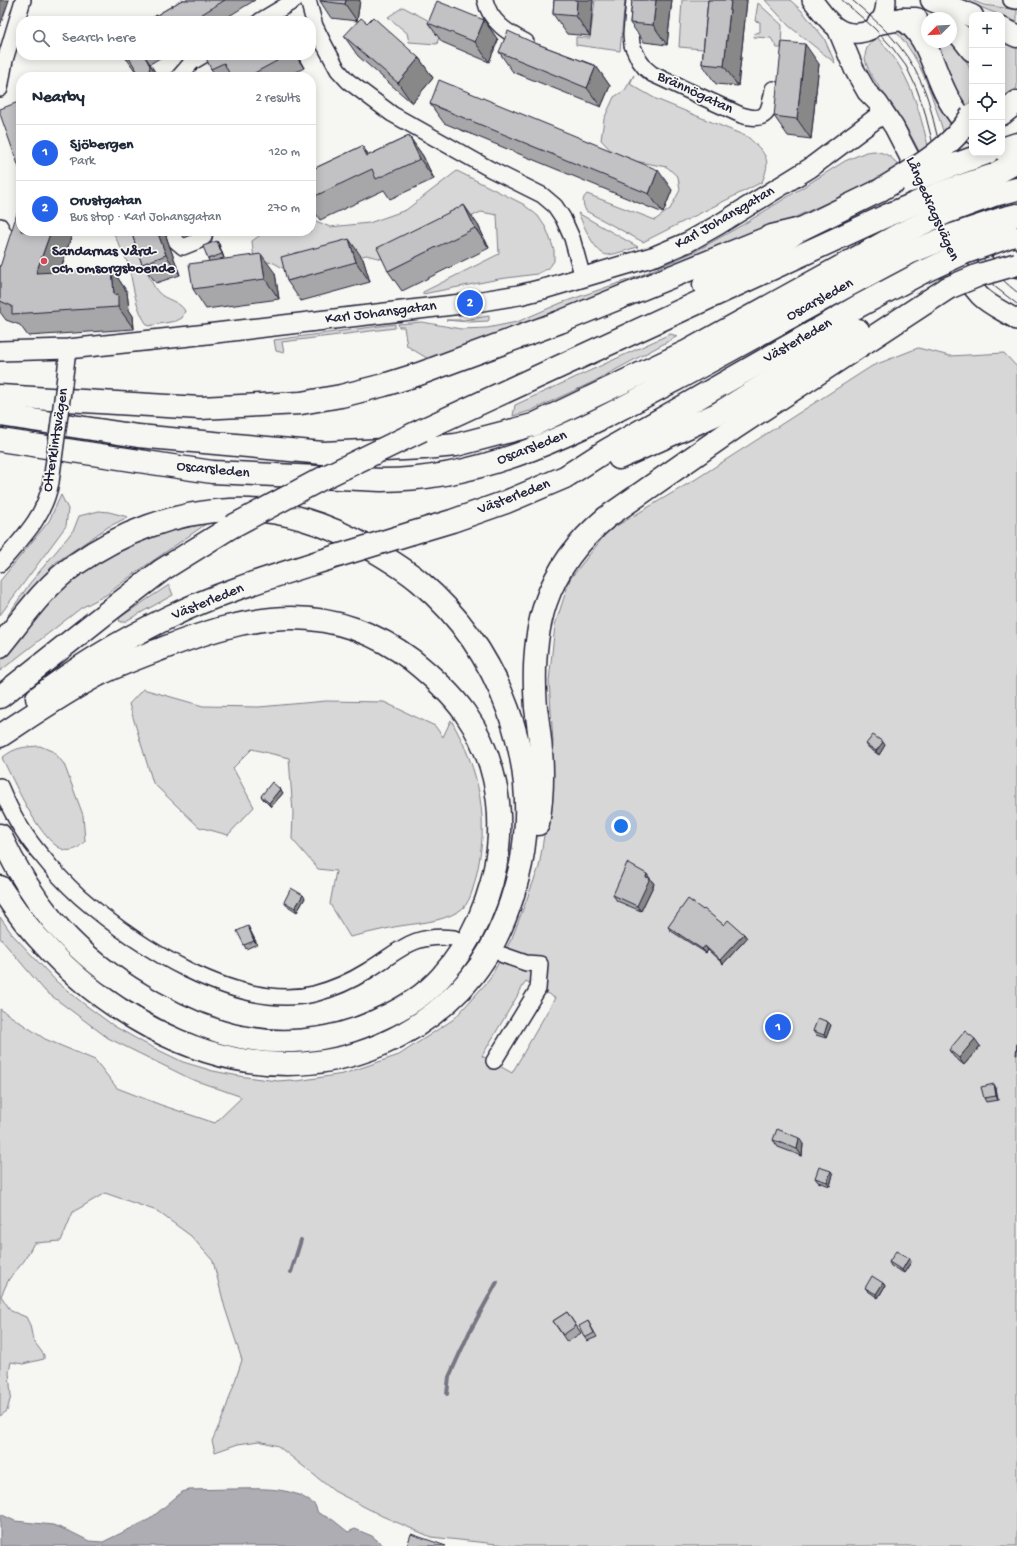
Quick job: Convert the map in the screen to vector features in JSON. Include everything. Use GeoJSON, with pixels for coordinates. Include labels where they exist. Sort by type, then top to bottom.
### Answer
{"type":"FeatureCollection","features":[{"type":"Feature","properties":{"kind":"highway"},"geometry":{"type":"LineString","coordinates":[[932,0],[969,15]]}},
{"type":"Feature","properties":{"kind":"highway"},"geometry":{"type":"LineString","coordinates":[[872,28],[902,19],[921,20]]}},
{"type":"Feature","properties":{"kind":"highway"},"geometry":{"type":"LineString","coordinates":[[902,19],[916,30],[922,39],[947,97],[969,128]]}},
{"type":"Feature","properties":{"kind":"highway"},"geometry":{"type":"LineString","coordinates":[[1005,30],[1017,36]]}},
{"type":"Feature","properties":{"kind":"highway"},"geometry":{"type":"LineString","coordinates":[[957,33],[970,48]]}},
{"type":"Feature","properties":{"kind":"highway"},"geometry":{"type":"LineString","coordinates":[[1005,112],[1017,102]]}},
{"type":"Feature","properties":{"kind":"highway"},"geometry":{"type":"LineString","coordinates":[[522,383],[776,246],[801,229],[879,191],[927,161],[945,147],[969,120]]}},
{"type":"Feature","properties":{"kind":"highway"},"geometry":{"type":"LineString","coordinates":[[1005,148],[1017,144]]}},
{"type":"Feature","properties":{"kind":"highway"},"geometry":{"type":"LineString","coordinates":[[879,191],[979,156]]}},
{"type":"Feature","properties":{"kind":"highway"},"geometry":{"type":"LineString","coordinates":[[980,156],[977,178],[982,211],[995,241],[1009,260],[1017,265]]}},
{"type":"Feature","properties":{"kind":"highway"},"geometry":{"type":"LineString","coordinates":[[992,186],[1017,162]]}},
{"type":"Feature","properties":{"kind":"highway"},"geometry":{"type":"LineString","coordinates":[[0,697],[162,570],[232,527],[325,477],[522,383],[888,215],[937,194],[992,186],[1017,170]]}},
{"type":"Feature","properties":{"kind":"highway","name":"Oscarsleden"},"geometry":{"type":"LineString","coordinates":[[0,440],[212,472],[381,480],[419,479],[444,475],[510,458],[565,436],[623,408],[723,355],[840,288],[904,244],[945,213],[992,186],[1017,189]]}},
{"type":"Feature","properties":{"kind":"highway","name":"Oscarsleden"},"geometry":{"type":"LineString","coordinates":[[0,415],[138,436],[323,453],[456,445],[533,425],[688,351],[904,244],[1011,226]]}},
{"type":"Feature","properties":{"kind":"highway","name":"Västerleden"},"geometry":{"type":"LineString","coordinates":[[0,728],[40,703],[60,680],[88,662],[169,617],[254,583],[452,521],[506,502],[565,477],[607,450],[857,307],[921,273],[964,253],[1011,226]]}},
{"type":"Feature","properties":{"kind":"highway"},"geometry":{"type":"LineString","coordinates":[[0,396],[200,408],[301,403],[341,396],[384,386],[419,374],[560,322],[772,236],[801,229]]}},
{"type":"Feature","properties":{"kind":"highway"},"geometry":{"type":"LineString","coordinates":[[565,477],[608,463],[717,414],[803,361],[914,299],[948,288],[979,274],[1017,265]]}},
{"type":"Feature","properties":{"kind":"highway"},"geometry":{"type":"LineString","coordinates":[[516,884],[526,871],[535,846],[542,790],[541,752],[536,707],[537,641],[545,601],[559,570],[593,528],[607,517],[755,414],[948,288]]}},
{"type":"Feature","properties":{"kind":"highway"},"geometry":{"type":"LineString","coordinates":[[0,646],[46,590],[72,566],[101,547],[135,532],[164,521],[197,513],[230,509],[274,513],[307,520],[352,538],[408,572],[441,602],[474,641],[495,679],[515,729],[523,763],[526,787],[526,828],[523,852],[516,884],[502,926],[488,954],[468,982],[432,1016],[411,1030],[378,1047],[344,1057],[300,1064],[256,1063],[201,1050],[137,1020],[96,992],[60,961],[27,925],[0,887]]}},
{"type":"Feature","properties":{"kind":"highway"},"geometry":{"type":"LineString","coordinates":[[0,736],[40,703],[105,672],[197,635],[233,625],[272,619],[316,620],[354,629],[372,636],[395,648],[435,678],[454,698],[467,716],[486,754],[494,776],[498,804],[499,846],[488,900],[477,925],[464,948],[439,980],[402,1007],[366,1026],[332,1036],[300,1041],[255,1039],[230,1035],[188,1020],[129,987],[71,941],[52,920],[11,858],[0,834]]}},
{"type":"Feature","properties":{"kind":"street"},"geometry":{"type":"LineString","coordinates":[[18,16],[23,0]]}},
{"type":"Feature","properties":{"kind":"street"},"geometry":{"type":"LineString","coordinates":[[269,16],[296,0]]}},
{"type":"Feature","properties":{"kind":"street"},"geometry":{"type":"LineString","coordinates":[[308,0],[312,16]]}},
{"type":"Feature","properties":{"kind":"street"},"geometry":{"type":"LineString","coordinates":[[485,0],[490,12],[497,22],[509,33],[538,48]]}},
{"type":"Feature","properties":{"kind":"street","name":"Brännögatan"},"geometry":{"type":"LineString","coordinates":[[634,0],[631,34],[632,45],[639,60],[652,74],[741,115],[753,119],[762,116],[770,108],[773,89]]}},
{"type":"Feature","properties":{"kind":"street"},"geometry":{"type":"LineString","coordinates":[[812,0],[833,24],[849,33],[857,34],[872,28]]}},
{"type":"Feature","properties":{"kind":"street"},"geometry":{"type":"LineString","coordinates":[[823,0],[824,11],[833,24]]}},
{"type":"Feature","properties":{"kind":"street","name":"Långedragsvägen"},"geometry":{"type":"LineString","coordinates":[[880,108],[872,86],[861,65],[859,48],[885,10],[886,0]]}},
{"type":"Feature","properties":{"kind":"street"},"geometry":{"type":"LineString","coordinates":[[1010,0],[1017,1]]}},
{"type":"Feature","properties":{"kind":"street"},"geometry":{"type":"LineString","coordinates":[[0,89],[3,59],[16,21]]}},
{"type":"Feature","properties":{"kind":"street","name":"Långedragsvägen"},"geometry":{"type":"LineString","coordinates":[[833,24],[854,69],[867,92],[894,127],[910,158],[956,265],[980,296],[993,306],[1017,320]]}},
{"type":"Feature","properties":{"kind":"street"},"geometry":{"type":"LineString","coordinates":[[316,28],[338,70],[348,81],[392,114],[542,195],[555,206],[563,218],[572,238],[583,278]]}},
{"type":"Feature","properties":{"kind":"street"},"geometry":{"type":"LineString","coordinates":[[183,72],[195,60]]}},
{"type":"Feature","properties":{"kind":"street","name":"Karl Johansgatan"},"geometry":{"type":"LineString","coordinates":[[0,351],[68,349],[470,303],[519,295],[583,278],[655,256],[694,239],[810,168],[880,108]]}},
{"type":"Feature","properties":{"kind":"street"},"geometry":{"type":"LineString","coordinates":[[0,226],[5,235],[0,258]]}},
{"type":"Feature","properties":{"kind":"street"},"geometry":{"type":"LineString","coordinates":[[174,236],[176,241],[183,247],[198,241],[204,236]]}},
{"type":"Feature","properties":{"kind":"street","name":"Otterklintsvägen"},"geometry":{"type":"LineString","coordinates":[[0,564],[39,517],[46,504],[52,482],[68,349]]}},
{"type":"Feature","properties":{"kind":"street"},"geometry":{"type":"LineString","coordinates":[[0,786],[16,818],[41,855],[78,895],[130,936],[157,953],[186,969],[242,991],[283,998],[315,994],[351,981],[415,940],[442,936],[454,938]]}},
{"type":"Feature","properties":{"kind":"street"},"geometry":{"type":"LineString","coordinates":[[494,1061],[538,989],[540,964],[526,963],[503,955]]}},
{"type":"Feature","properties":{"kind":"shaded area"},"geometry":{"type":"Polygon","coordinates":[[[595,0],[625,0],[620,51],[576,45],[576,37],[590,38],[595,0]]]}},
{"type":"Feature","properties":{"kind":"shaded area"},"geometry":{"type":"Polygon","coordinates":[[[682,0],[709,0],[712,39],[702,49],[679,47],[682,0]]]}},
{"type":"Feature","properties":{"kind":"shaded area"},"geometry":{"type":"Polygon","coordinates":[[[765,0],[790,0],[802,11],[824,38],[835,63],[789,26],[765,0]]]}},
{"type":"Feature","properties":{"kind":"shaded area"},"geometry":{"type":"Polygon","coordinates":[[[963,0],[971,0],[984,5],[1017,10],[1017,22],[1005,17],[1005,12],[992,12],[963,0]]]}},
{"type":"Feature","properties":{"kind":"shaded area"},"geometry":{"type":"Polygon","coordinates":[[[976,0],[1017,0],[1017,13],[984,3],[976,0]]]}},
{"type":"Feature","properties":{"kind":"shaded area"},"geometry":{"type":"Polygon","coordinates":[[[758,3],[782,25],[781,48],[777,48],[771,38],[754,37],[755,33],[760,32],[760,22],[755,21],[758,3]]]}},
{"type":"Feature","properties":{"kind":"shaded area"},"geometry":{"type":"Polygon","coordinates":[[[403,7],[437,25],[441,29],[437,44],[409,42],[407,33],[388,17],[403,7]]]}},
{"type":"Feature","properties":{"kind":"shaded area"},"geometry":{"type":"Polygon","coordinates":[[[895,31],[906,33],[957,123],[945,137],[926,81],[920,68],[905,42],[895,31]]]}},
{"type":"Feature","properties":{"kind":"shaded area"},"geometry":{"type":"Polygon","coordinates":[[[877,37],[898,63],[914,97],[929,150],[921,155],[900,117],[868,69],[865,55],[871,42],[877,37]]]}},
{"type":"Feature","properties":{"kind":"shaded area"},"geometry":{"type":"Polygon","coordinates":[[[1005,37],[1017,42],[1017,88],[1005,97],[1005,37]]]}},
{"type":"Feature","properties":{"kind":"shaded area"},"geometry":{"type":"Polygon","coordinates":[[[932,48],[957,48],[969,67],[969,104],[963,113],[932,48]]]}},
{"type":"Feature","properties":{"kind":"shaded area"},"geometry":{"type":"Polygon","coordinates":[[[634,75],[630,84],[656,99],[748,137],[763,153],[767,162],[767,168],[762,182],[643,242],[586,211],[583,202],[587,194],[655,220],[670,209],[680,190],[678,177],[667,167],[618,158],[601,140],[604,119],[614,97],[625,90],[634,75]]]}},
{"type":"Feature","properties":{"kind":"shaded area"},"geometry":{"type":"Polygon","coordinates":[[[874,151],[889,156],[895,161],[899,168],[763,232],[430,360],[407,346],[404,327],[399,327],[398,324],[422,322],[461,329],[487,328],[517,322],[561,303],[639,276],[696,251],[744,224],[845,161],[866,152],[874,151]]]}},
{"type":"Feature","properties":{"kind":"shaded area"},"geometry":{"type":"Polygon","coordinates":[[[457,171],[523,204],[538,216],[546,228],[554,250],[554,261],[549,268],[537,274],[499,279],[423,294],[423,292],[499,254],[497,215],[481,212],[382,259],[366,255],[296,274],[274,263],[254,260],[252,241],[259,236],[316,236],[316,221],[330,227],[369,223],[406,210],[457,171]]]}},
{"type":"Feature","properties":{"kind":"shaded area"},"geometry":{"type":"Polygon","coordinates":[[[578,213],[638,247],[608,255],[603,254],[590,238],[578,213]]]}},
{"type":"Feature","properties":{"kind":"shaded area"},"geometry":{"type":"Polygon","coordinates":[[[115,236],[134,236],[155,288],[161,295],[182,307],[185,311],[182,318],[176,321],[148,326],[140,312],[128,263],[115,236]]]}},
{"type":"Feature","properties":{"kind":"shaded area"},"geometry":{"type":"Polygon","coordinates":[[[489,316],[488,321],[469,322],[446,320],[464,320],[489,316]]]}},
{"type":"Feature","properties":{"kind":"shaded area"},"geometry":{"type":"Polygon","coordinates":[[[395,324],[395,328],[282,342],[284,353],[276,351],[274,340],[395,324]]]}},
{"type":"Feature","properties":{"kind":"shaded area"},"geometry":{"type":"Polygon","coordinates":[[[670,334],[678,336],[593,382],[530,411],[513,416],[515,405],[670,334]]]}},
{"type":"Feature","properties":{"kind":"shaded area"},"geometry":{"type":"Polygon","coordinates":[[[918,348],[950,356],[1004,353],[1017,367],[1017,1546],[516,1546],[431,1537],[382,1516],[334,1491],[278,1446],[259,1441],[238,1444],[215,1452],[212,1441],[224,1414],[242,1360],[225,1308],[213,1261],[191,1236],[157,1211],[105,1193],[73,1212],[61,1241],[34,1243],[24,1261],[9,1279],[1,1296],[11,1311],[26,1317],[30,1325],[33,1340],[44,1355],[44,1359],[23,1364],[11,1362],[9,1372],[11,1396],[7,1411],[0,1416],[0,1009],[45,1039],[95,1060],[117,1088],[161,1105],[215,1123],[242,1097],[191,1079],[108,1038],[45,991],[0,938],[0,917],[12,934],[57,982],[84,1004],[114,1026],[183,1062],[213,1071],[239,1076],[278,1081],[297,1081],[343,1074],[399,1055],[454,1019],[489,980],[512,938],[539,867],[545,829],[553,742],[549,681],[555,625],[570,579],[608,531],[696,479],[872,366],[918,348]],[[526,981],[482,1056],[512,1073],[555,998],[526,981]]]}},
{"type":"Feature","properties":{"kind":"shaded area"},"geometry":{"type":"Polygon","coordinates":[[[61,495],[68,509],[66,526],[0,615],[0,581],[49,521],[61,495]]]}},
{"type":"Feature","properties":{"kind":"shaded area"},"geometry":{"type":"Polygon","coordinates":[[[99,511],[128,517],[108,527],[55,563],[10,615],[8,615],[30,583],[74,529],[79,516],[99,511]]]}},
{"type":"Feature","properties":{"kind":"shaded area"},"geometry":{"type":"Polygon","coordinates":[[[206,524],[106,595],[81,608],[0,671],[0,662],[15,643],[49,604],[84,570],[127,545],[165,531],[206,524]]]}},
{"type":"Feature","properties":{"kind":"shaded area"},"geometry":{"type":"Polygon","coordinates":[[[169,585],[173,595],[124,622],[120,622],[119,618],[169,585]]]}},
{"type":"Feature","properties":{"kind":"shaded area"},"geometry":{"type":"Polygon","coordinates":[[[143,689],[203,706],[259,707],[326,701],[384,702],[435,726],[443,737],[451,720],[469,758],[480,796],[482,815],[480,856],[472,891],[466,905],[459,911],[444,918],[350,937],[330,904],[336,871],[318,869],[292,839],[293,813],[289,758],[252,749],[233,768],[254,807],[228,835],[199,827],[153,783],[129,704],[143,689]]]}},
{"type":"Feature","properties":{"kind":"shaded area"},"geometry":{"type":"Polygon","coordinates":[[[40,746],[54,752],[64,764],[83,815],[85,841],[79,847],[72,850],[62,849],[51,841],[41,829],[22,798],[2,758],[20,748],[40,746]]]}},
{"type":"Feature","properties":{"kind":"shaded area"},"geometry":{"type":"Polygon","coordinates":[[[189,1490],[280,1490],[299,1495],[315,1505],[318,1513],[333,1520],[348,1532],[355,1529],[372,1536],[384,1546],[0,1546],[0,1514],[15,1521],[53,1525],[89,1541],[103,1542],[150,1519],[182,1492],[189,1490]]]}},
{"type":"Feature","properties":{"kind":"building"},"geometry":{"type":"Polygon","coordinates":[[[182,0],[225,0],[199,16],[155,16],[182,0]]]}},
{"type":"Feature","properties":{"kind":"building"},"geometry":{"type":"Polygon","coordinates":[[[320,0],[346,0],[345,4],[320,0]]]}},
{"type":"Feature","properties":{"kind":"building"},"geometry":{"type":"Polygon","coordinates":[[[554,0],[577,0],[576,16],[553,14],[554,0]]]}},
{"type":"Feature","properties":{"kind":"building"},"geometry":{"type":"Polygon","coordinates":[[[632,0],[656,0],[653,25],[630,23],[632,0]]]}},
{"type":"Feature","properties":{"kind":"building"},"geometry":{"type":"Polygon","coordinates":[[[708,0],[731,0],[724,66],[702,64],[708,0]]]}},
{"type":"Feature","properties":{"kind":"building"},"geometry":{"type":"Polygon","coordinates":[[[437,1],[484,20],[475,42],[428,23],[437,1]]]}},
{"type":"Feature","properties":{"kind":"building"},"geometry":{"type":"Polygon","coordinates":[[[373,17],[419,58],[398,83],[344,36],[361,18],[367,23],[373,17]]]}},
{"type":"Feature","properties":{"kind":"building"},"geometry":{"type":"Polygon","coordinates":[[[508,31],[532,42],[596,66],[587,88],[499,52],[508,31]]]}},
{"type":"Feature","properties":{"kind":"building"},"geometry":{"type":"Polygon","coordinates":[[[782,42],[805,44],[797,119],[774,116],[782,42]]]}},
{"type":"Feature","properties":{"kind":"building"},"geometry":{"type":"Polygon","coordinates":[[[130,60],[147,60],[150,66],[149,72],[138,72],[130,60]]]}},
{"type":"Feature","properties":{"kind":"building"},"geometry":{"type":"Polygon","coordinates":[[[207,60],[279,60],[256,72],[228,72],[224,63],[211,69],[207,60]]]}},
{"type":"Feature","properties":{"kind":"building"},"geometry":{"type":"Polygon","coordinates":[[[439,80],[658,170],[649,194],[430,104],[439,80]]]}},
{"type":"Feature","properties":{"kind":"building"},"geometry":{"type":"Polygon","coordinates":[[[16,103],[16,159],[0,114],[0,109],[16,103]]]}},
{"type":"Feature","properties":{"kind":"building"},"geometry":{"type":"Polygon","coordinates":[[[409,136],[420,159],[376,179],[372,169],[316,196],[316,168],[362,146],[367,156],[409,136]]]}},
{"type":"Feature","properties":{"kind":"building"},"geometry":{"type":"Polygon","coordinates":[[[464,205],[475,228],[388,271],[377,248],[464,205]]]}},
{"type":"Feature","properties":{"kind":"building"},"geometry":{"type":"Polygon","coordinates":[[[16,217],[16,236],[49,236],[36,273],[112,269],[114,295],[118,294],[118,307],[12,314],[12,306],[0,301],[0,267],[16,217]]]}},
{"type":"Feature","properties":{"kind":"building"},"geometry":{"type":"Polygon","coordinates":[[[133,236],[159,236],[166,255],[142,264],[133,236]]]}},
{"type":"Feature","properties":{"kind":"building"},"geometry":{"type":"Polygon","coordinates":[[[349,239],[356,262],[287,281],[281,257],[349,239]]]}},
{"type":"Feature","properties":{"kind":"building"},"geometry":{"type":"Polygon","coordinates":[[[217,241],[222,254],[208,259],[203,246],[217,241]]]}},
{"type":"Feature","properties":{"kind":"building"},"geometry":{"type":"Polygon","coordinates":[[[261,254],[265,279],[193,289],[189,264],[261,254]]]}},
{"type":"Feature","properties":{"kind":"building"},"geometry":{"type":"Polygon","coordinates":[[[873,735],[883,742],[876,751],[866,744],[873,735]]]}},
{"type":"Feature","properties":{"kind":"building"},"geometry":{"type":"Polygon","coordinates":[[[272,782],[280,789],[269,803],[261,796],[272,782]]]}},
{"type":"Feature","properties":{"kind":"building"},"geometry":{"type":"Polygon","coordinates":[[[627,863],[647,874],[646,877],[650,878],[637,906],[613,895],[627,863]]]}},
{"type":"Feature","properties":{"kind":"building"},"geometry":{"type":"Polygon","coordinates":[[[291,888],[303,895],[295,908],[284,902],[291,888]]]}},
{"type":"Feature","properties":{"kind":"building"},"geometry":{"type":"Polygon","coordinates":[[[688,899],[703,910],[704,909],[724,925],[728,920],[744,934],[720,960],[705,946],[702,949],[668,927],[688,899]]]}},
{"type":"Feature","properties":{"kind":"building"},"geometry":{"type":"Polygon","coordinates":[[[248,926],[254,941],[244,945],[237,931],[248,926]]]}},
{"type":"Feature","properties":{"kind":"building"},"geometry":{"type":"Polygon","coordinates":[[[818,1018],[828,1022],[824,1035],[813,1031],[818,1018]]]}},
{"type":"Feature","properties":{"kind":"building"},"geometry":{"type":"Polygon","coordinates":[[[965,1031],[975,1039],[959,1058],[949,1050],[965,1031]]]}},
{"type":"Feature","properties":{"kind":"building"},"geometry":{"type":"Polygon","coordinates":[[[994,1084],[996,1096],[984,1098],[981,1087],[994,1084]]]}},
{"type":"Feature","properties":{"kind":"building"},"geometry":{"type":"Polygon","coordinates":[[[777,1129],[799,1138],[797,1149],[773,1140],[777,1129]]]}},
{"type":"Feature","properties":{"kind":"building"},"geometry":{"type":"Polygon","coordinates":[[[819,1167],[831,1171],[827,1182],[815,1178],[819,1167]]]}},
{"type":"Feature","properties":{"kind":"building"},"geometry":{"type":"Polygon","coordinates":[[[896,1251],[909,1258],[902,1270],[889,1262],[896,1251]]]}},
{"type":"Feature","properties":{"kind":"building"},"geometry":{"type":"Polygon","coordinates":[[[872,1276],[883,1283],[876,1294],[865,1288],[872,1276]]]}},
{"type":"Feature","properties":{"kind":"building"},"geometry":{"type":"Polygon","coordinates":[[[567,1312],[576,1326],[563,1335],[553,1321],[567,1312]]]}},
{"type":"Feature","properties":{"kind":"building"},"geometry":{"type":"Polygon","coordinates":[[[588,1321],[594,1333],[585,1338],[579,1326],[588,1321]]]}},
{"type":"Feature","properties":{"kind":"building"},"geometry":{"type":"Polygon","coordinates":[[[411,1534],[446,1546],[407,1546],[411,1534]]]}},
{"type":"Feature","properties":{"kind":"waterway"},"geometry":{"type":"LineString","coordinates":[[291,1272],[301,1240]]}},
{"type":"Feature","properties":{"kind":"waterway"},"geometry":{"type":"LineString","coordinates":[[447,1394],[449,1377],[469,1333],[497,1282]]}},
{"type":"Feature","properties":{"kind":"tram line"},"geometry":{"type":"LineString","coordinates":[[842,0],[874,28],[891,46],[906,66],[924,109],[955,226],[994,286],[1017,304]]}},
{"type":"Feature","properties":{"kind":"tram line"},"geometry":{"type":"LineString","coordinates":[[852,0],[891,36],[914,68],[928,100],[949,190],[964,231],[977,251],[993,270],[1017,292]]}},
{"type":"Feature","properties":{"kind":"place","name":"Sandarnas Vård- och omsorgsboende"},"geometry":{"type":"Point","coordinates":[44,261]}},
{"type":"Feature","properties":{"kind":"place","name":"Orustgatan"},"geometry":{"type":"Point","coordinates":[470,303]}},
{"type":"Feature","properties":{"kind":"place","name":"Sjöbergen"},"geometry":{"type":"Point","coordinates":[778,1027]}}]}
